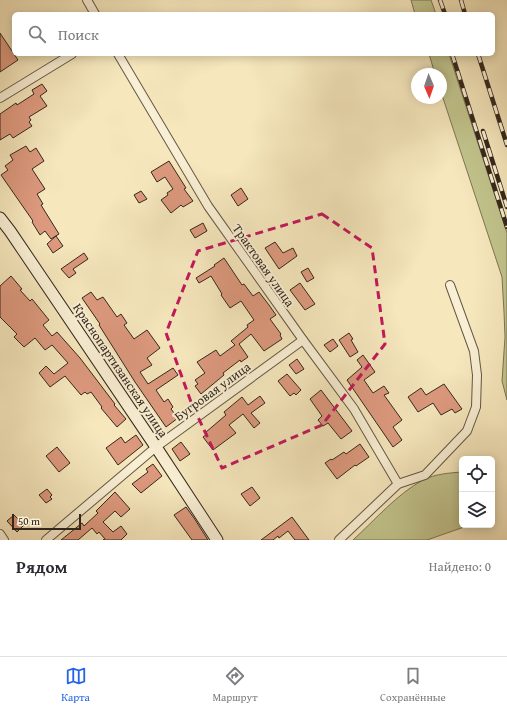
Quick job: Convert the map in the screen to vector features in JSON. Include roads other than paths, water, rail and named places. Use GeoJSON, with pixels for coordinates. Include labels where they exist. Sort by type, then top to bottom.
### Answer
{"type":"FeatureCollection","features":[{"type":"Feature","properties":{"kind":"street"},"geometry":{"type":"LineString","coordinates":[[86,0],[94,12]]}},
{"type":"Feature","properties":{"kind":"street"},"geometry":{"type":"LineString","coordinates":[[0,98],[69,56]]}},
{"type":"Feature","properties":{"kind":"street","name":"Трактовая улица"},"geometry":{"type":"LineString","coordinates":[[119,56],[208,206],[354,409],[398,484]]}},
{"type":"Feature","properties":{"kind":"street","name":"Краснопартизанская улица"},"geometry":{"type":"LineString","coordinates":[[0,218],[156,447],[217,540]]}},
{"type":"Feature","properties":{"kind":"street"},"geometry":{"type":"LineString","coordinates":[[339,540],[398,484],[425,475],[468,431],[476,407],[477,375],[474,352],[450,285]]}},
{"type":"Feature","properties":{"kind":"street","name":"Бугровая улица"},"geometry":{"type":"LineString","coordinates":[[46,540],[156,447],[303,340]]}},
{"type":"Feature","properties":{"kind":"street"},"geometry":{"type":"LineString","coordinates":[[0,534],[4,540]]}},
{"type":"Feature","properties":{"kind":"railway"},"geometry":{"type":"LineString","coordinates":[[440,0],[444,12]]}},
{"type":"Feature","properties":{"kind":"railway"},"geometry":{"type":"LineString","coordinates":[[461,0],[464,12]]}},
{"type":"Feature","properties":{"kind":"railway"},"geometry":{"type":"LineString","coordinates":[[453,56],[507,227]]}},
{"type":"Feature","properties":{"kind":"railway"},"geometry":{"type":"LineString","coordinates":[[479,56],[507,145]]}},
{"type":"Feature","properties":{"kind":"railway"},"geometry":{"type":"LineString","coordinates":[[483,131],[507,207]]}}]}
